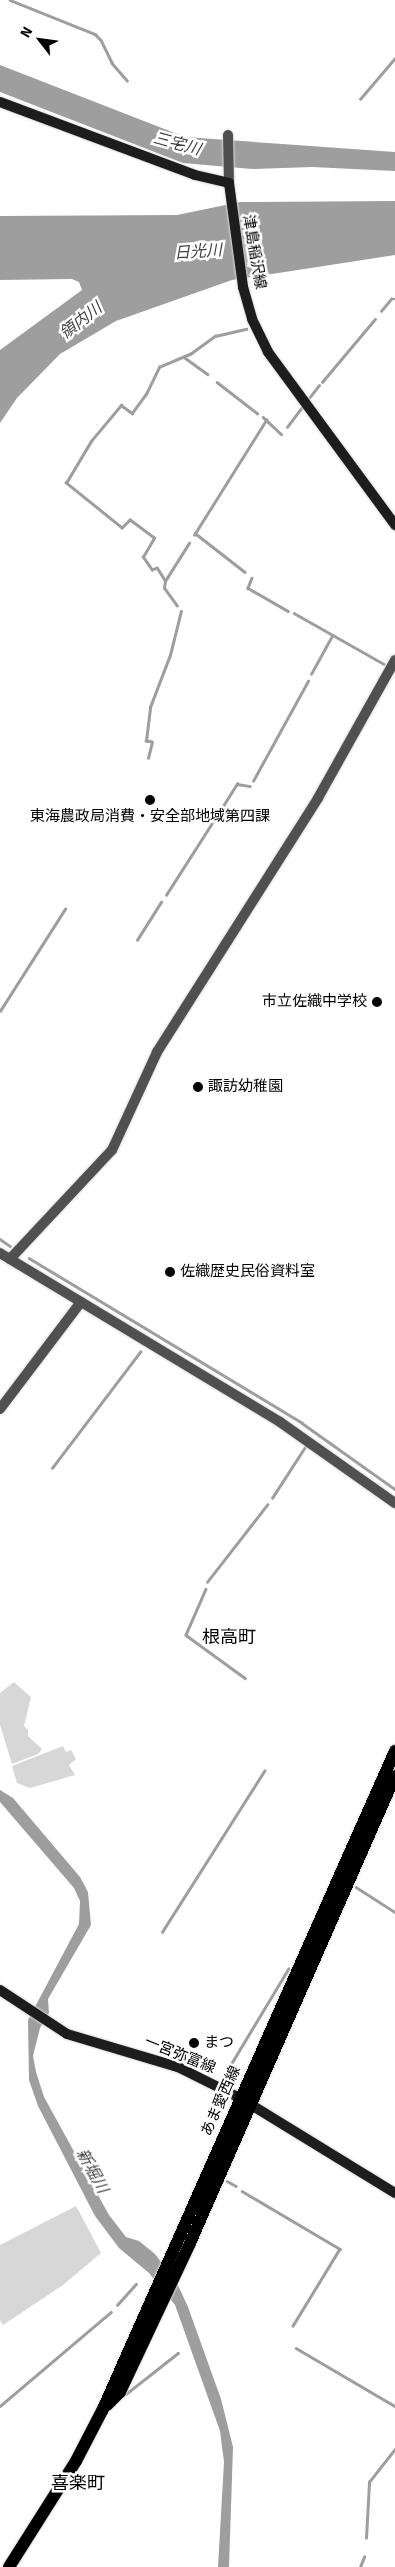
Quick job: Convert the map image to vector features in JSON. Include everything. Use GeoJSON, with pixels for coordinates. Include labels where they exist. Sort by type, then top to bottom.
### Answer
{"type":"FeatureCollection","features":[{"type":"Feature","properties":{"kind":"main road"},"geometry":{"type":"LineString","coordinates":[[0,102],[176,168],[229,178]]}},
{"type":"Feature","properties":{"kind":"main road","name":"津島稲沢線"},"geometry":{"type":"LineString","coordinates":[[229,178],[230,200],[244,287],[252,318],[268,352],[395,525]]}},
{"type":"Feature","properties":{"kind":"main road","name":"あま愛西線"},"geometry":{"type":"LineString","coordinates":[[9,2567],[76,2461],[158,2296],[167,2263],[395,1752]]}},
{"type":"Feature","properties":{"kind":"main road","name":"あま愛西線"},"geometry":{"type":"LineString","coordinates":[[158,2296],[175,2276],[395,1776]]}},
{"type":"Feature","properties":{"kind":"main road","name":"一宮弥富線"},"geometry":{"type":"LineString","coordinates":[[0,1990],[67,2034],[178,2067],[240,2098],[395,2193]]}},
{"type":"Feature","properties":{"kind":"street"},"geometry":{"type":"LineString","coordinates":[[228,135],[229,178]]}},
{"type":"Feature","properties":{"kind":"street"},"geometry":{"type":"LineString","coordinates":[[10,1259],[112,1150],[157,1052],[318,798],[395,660]]}},
{"type":"Feature","properties":{"kind":"street"},"geometry":{"type":"LineString","coordinates":[[0,1253],[280,1422],[395,1503]]}},
{"type":"Feature","properties":{"kind":"street"},"geometry":{"type":"LineString","coordinates":[[0,1409],[81,1302]]}},
{"type":"Feature","properties":{"kind":"shaded area"},"geometry":{"type":"Polygon","coordinates":[[[14,1682],[31,1697],[24,1726],[28,1730],[28,1736],[42,1749],[38,1754],[12,1764],[0,1725],[0,1693],[14,1682]]]}},
{"type":"Feature","properties":{"kind":"shaded area"},"geometry":{"type":"Polygon","coordinates":[[[63,1746],[66,1752],[71,1750],[76,1759],[69,1765],[75,1775],[30,1788],[17,1783],[12,1766],[63,1746]]]}},
{"type":"Feature","properties":{"kind":"shaded area"},"geometry":{"type":"Polygon","coordinates":[[[76,2206],[101,2253],[63,2285],[3,2325],[0,2320],[0,2245],[76,2206]]]}},
{"type":"Feature","properties":{"kind":"water","name":"三宅川"},"geometry":{"type":"Polygon","coordinates":[[[0,65],[185,137],[395,152],[395,171],[312,167],[252,169],[183,163],[0,92],[0,65]]]}},
{"type":"Feature","properties":{"kind":"water"},"geometry":{"type":"Polygon","coordinates":[[[395,201],[395,255],[232,280],[116,321],[60,354],[17,398],[0,423],[0,350],[82,290],[79,282],[72,279],[0,280],[0,216],[177,215],[240,202],[395,201]]]}},
{"type":"Feature","properties":{"kind":"water"},"geometry":{"type":"Polygon","coordinates":[[[0,1790],[13,1798],[80,1877],[88,1892],[91,1925],[48,1999],[49,2013],[40,2028],[33,2056],[36,2072],[44,2097],[109,2215],[126,2237],[139,2241],[155,2254],[177,2283],[188,2307],[221,2399],[233,2447],[229,2567],[218,2567],[224,2462],[220,2431],[175,2305],[149,2273],[119,2248],[95,2216],[38,2106],[29,2080],[28,2020],[79,1924],[80,1901],[74,1888],[0,1802],[0,1790]]]}},
{"type":"Feature","properties":{"kind":"waterway"},"geometry":{"type":"LineString","coordinates":[[10,0],[95,34],[101,40],[112,63],[127,80]]}},
{"type":"Feature","properties":{"kind":"waterway"},"geometry":{"type":"LineString","coordinates":[[360,99],[395,58]]}},
{"type":"Feature","properties":{"kind":"waterway"},"geometry":{"type":"LineString","coordinates":[[381,311],[391,299],[395,299]]}},
{"type":"Feature","properties":{"kind":"waterway"},"geometry":{"type":"LineString","coordinates":[[322,382],[375,319]]}},
{"type":"Feature","properties":{"kind":"waterway"},"geometry":{"type":"LineString","coordinates":[[165,581],[157,568],[152,570],[143,557],[154,538],[130,520],[122,528],[66,483],[91,441],[121,405],[132,413],[146,394],[159,367],[190,354],[215,336],[246,329]]}},
{"type":"Feature","properties":{"kind":"waterway"},"geometry":{"type":"LineString","coordinates":[[184,357],[207,374]]}},
{"type":"Feature","properties":{"kind":"waterway"},"geometry":{"type":"LineString","coordinates":[[217,382],[257,413]]}},
{"type":"Feature","properties":{"kind":"waterway"},"geometry":{"type":"LineString","coordinates":[[309,398],[319,385]]}},
{"type":"Feature","properties":{"kind":"waterway"},"geometry":{"type":"LineString","coordinates":[[287,427],[303,406]]}},
{"type":"Feature","properties":{"kind":"waterway"},"geometry":{"type":"LineString","coordinates":[[263,417],[281,434]]}},
{"type":"Feature","properties":{"kind":"waterway"},"geometry":{"type":"LineString","coordinates":[[194,535],[266,420]]}},
{"type":"Feature","properties":{"kind":"waterway"},"geometry":{"type":"LineString","coordinates":[[195,533],[245,572]]}},
{"type":"Feature","properties":{"kind":"waterway"},"geometry":{"type":"LineString","coordinates":[[177,606],[164,588],[165,581],[189,543]]}},
{"type":"Feature","properties":{"kind":"waterway"},"geometry":{"type":"LineString","coordinates":[[252,578],[248,588],[288,611]]}},
{"type":"Feature","properties":{"kind":"waterway"},"geometry":{"type":"LineString","coordinates":[[148,758],[152,742],[146,741],[150,707],[170,655],[181,611]]}},
{"type":"Feature","properties":{"kind":"waterway"},"geometry":{"type":"LineString","coordinates":[[294,613],[384,664]]}},
{"type":"Feature","properties":{"kind":"waterway"},"geometry":{"type":"LineString","coordinates":[[311,674],[332,636]]}},
{"type":"Feature","properties":{"kind":"waterway"},"geometry":{"type":"LineString","coordinates":[[253,781],[308,681]]}},
{"type":"Feature","properties":{"kind":"waterway"},"geometry":{"type":"LineString","coordinates":[[218,814],[237,784],[250,786]]}},
{"type":"Feature","properties":{"kind":"waterway"},"geometry":{"type":"LineString","coordinates":[[166,895],[214,820]]}},
{"type":"Feature","properties":{"kind":"waterway"},"geometry":{"type":"LineString","coordinates":[[137,940],[161,902]]}},
{"type":"Feature","properties":{"kind":"waterway"},"geometry":{"type":"LineString","coordinates":[[0,1011],[65,909]]}},
{"type":"Feature","properties":{"kind":"waterway"},"geometry":{"type":"LineString","coordinates":[[0,1239],[10,1246]]}},
{"type":"Feature","properties":{"kind":"waterway"},"geometry":{"type":"LineString","coordinates":[[29,1258],[302,1423],[395,1489]]}},
{"type":"Feature","properties":{"kind":"waterway"},"geometry":{"type":"LineString","coordinates":[[52,1468],[140,1352]]}},
{"type":"Feature","properties":{"kind":"waterway"},"geometry":{"type":"LineString","coordinates":[[272,1498],[305,1447]]}},
{"type":"Feature","properties":{"kind":"waterway"},"geometry":{"type":"LineString","coordinates":[[207,1582],[267,1505]]}},
{"type":"Feature","properties":{"kind":"waterway"},"geometry":{"type":"LineString","coordinates":[[206,1589],[186,1635],[245,1678]]}},
{"type":"Feature","properties":{"kind":"waterway"},"geometry":{"type":"LineString","coordinates":[[162,1932],[264,1771]]}},
{"type":"Feature","properties":{"kind":"waterway"},"geometry":{"type":"LineString","coordinates":[[356,1887],[395,1912]]}},
{"type":"Feature","properties":{"kind":"waterway"},"geometry":{"type":"LineString","coordinates":[[228,2069],[288,1969]]}},
{"type":"Feature","properties":{"kind":"waterway"},"geometry":{"type":"LineString","coordinates":[[227,2181],[236,2186]]}},
{"type":"Feature","properties":{"kind":"waterway"},"geometry":{"type":"LineString","coordinates":[[242,2191],[340,2249],[293,2326]]}},
{"type":"Feature","properties":{"kind":"waterway"},"geometry":{"type":"LineString","coordinates":[[117,2305],[136,2284]]}},
{"type":"Feature","properties":{"kind":"waterway"},"geometry":{"type":"LineString","coordinates":[[0,2406],[111,2312]]}},
{"type":"Feature","properties":{"kind":"waterway"},"geometry":{"type":"LineString","coordinates":[[296,2348],[395,2406]]}},
{"type":"Feature","properties":{"kind":"waterway"},"geometry":{"type":"LineString","coordinates":[[126,2394],[178,2353]]}},
{"type":"Feature","properties":{"kind":"waterway"},"geometry":{"type":"LineString","coordinates":[[366,2538],[369,2482],[395,2449]]}},
{"type":"Feature","properties":{"kind":"waterway"},"geometry":{"type":"LineString","coordinates":[[360,2567],[364,2557]]}},
{"type":"Feature","properties":{"kind":"place","name":"東海農政局消費・安全部地域第四課"},"geometry":{"type":"Point","coordinates":[150,800]}},
{"type":"Feature","properties":{"kind":"place","name":"市立佐織中学校"},"geometry":{"type":"Point","coordinates":[377,1002]}},
{"type":"Feature","properties":{"kind":"place","name":"諏訪幼稚園"},"geometry":{"type":"Point","coordinates":[198,1087]}},
{"type":"Feature","properties":{"kind":"place","name":"佐織歴史民俗資料室"},"geometry":{"type":"Point","coordinates":[170,1272]}},
{"type":"Feature","properties":{"kind":"place","name":"まつ"},"geometry":{"type":"Point","coordinates":[194,2043]}},
{"type":"Feature","properties":{"kind":"district","name":"根高町"},"geometry":{"type":"Point","coordinates":[229,1637]}},
{"type":"Feature","properties":{"kind":"district","name":"喜楽町"},"geometry":{"type":"Point","coordinates":[78,2483]}},
{"type":"Feature","properties":{"kind":"water label","name":"日光川"},"geometry":{"type":"Point","coordinates":[198,252]}},
{"type":"Feature","properties":{"kind":"water label","name":"領内川"},"geometry":{"type":"Point","coordinates":[81,321]}},
{"type":"Feature","properties":{"kind":"water label","name":"新堀川"},"geometry":{"type":"Point","coordinates":[92,2171]}}]}
